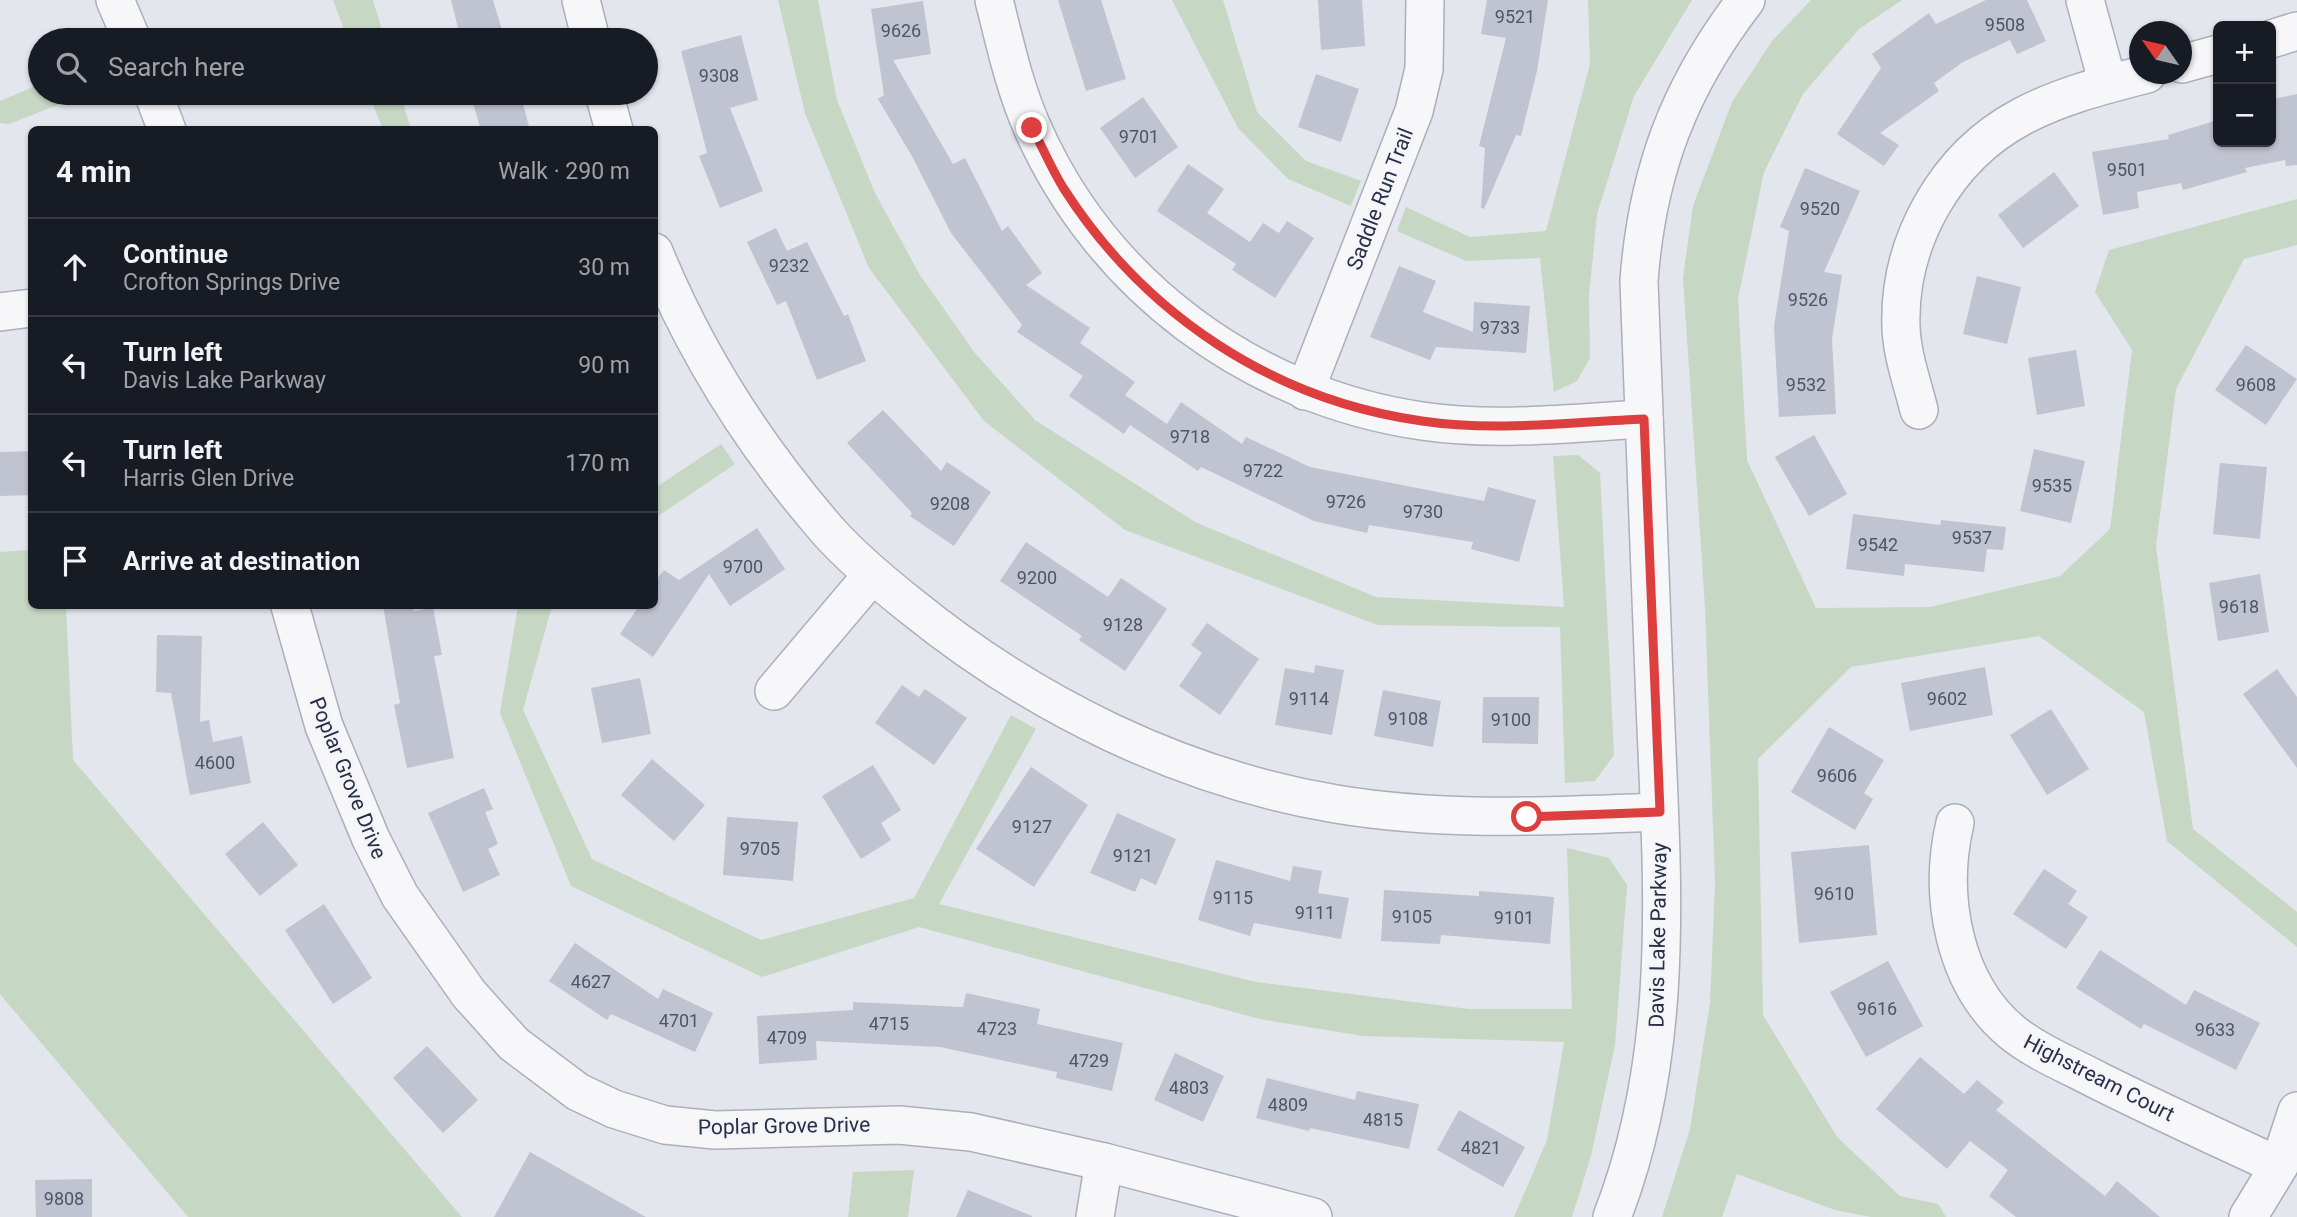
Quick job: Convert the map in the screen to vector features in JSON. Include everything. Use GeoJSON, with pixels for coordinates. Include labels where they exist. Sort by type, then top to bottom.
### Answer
{"type":"FeatureCollection","features":[{"type":"Feature","properties":{"kind":"street"},"geometry":{"type":"LineString","coordinates":[[115,0],[127,28]]}},
{"type":"Feature","properties":{"kind":"street"},"geometry":{"type":"LineString","coordinates":[[581,0],[588,28]]}},
{"type":"Feature","properties":{"kind":"street"},"geometry":{"type":"LineString","coordinates":[[995,0],[1014,79],[1032,128],[1063,187],[1101,241],[1136,280],[1175,315],[1257,369],[1305,391],[1367,411],[1423,422],[1490,426],[1644,419]]}},
{"type":"Feature","properties":{"kind":"street","name":"Saddle Run Trail"},"geometry":{"type":"LineString","coordinates":[[1305,391],[1414,110],[1424,69],[1425,0]]}},
{"type":"Feature","properties":{"kind":"street","name":"Davis Lake Parkway"},"geometry":{"type":"LineString","coordinates":[[1612,1217],[1627,1180],[1645,1103],[1660,1017],[1664,896],[1639,281],[1642,241],[1653,182],[1665,139],[1689,84],[1719,34],[1746,0]]}},
{"type":"Feature","properties":{"kind":"street"},"geometry":{"type":"LineString","coordinates":[[2085,0],[2108,84]]}},
{"type":"Feature","properties":{"kind":"street"},"geometry":{"type":"LineString","coordinates":[[2276,37],[2297,31]]}},
{"type":"Feature","properties":{"kind":"street"},"geometry":{"type":"LineString","coordinates":[[2192,61],[2213,55]]}},
{"type":"Feature","properties":{"kind":"street"},"geometry":{"type":"LineString","coordinates":[[1919,410],[1903,352],[1902,291],[1913,243],[1935,197],[1970,155],[1994,134],[2057,100],[2129,79]]}},
{"type":"Feature","properties":{"kind":"street"},"geometry":{"type":"LineString","coordinates":[[158,105],[165,126]]}},
{"type":"Feature","properties":{"kind":"street"},"geometry":{"type":"LineString","coordinates":[[607,105],[613,126]]}},
{"type":"Feature","properties":{"kind":"street"},"geometry":{"type":"LineString","coordinates":[[658,262],[678,309],[712,372],[756,441],[830,533],[872,575],[993,668],[1059,706],[1128,740],[1253,785],[1335,804],[1443,817],[1660,812]]}},
{"type":"Feature","properties":{"kind":"street"},"geometry":{"type":"LineString","coordinates":[[0,312],[28,308]]}},
{"type":"Feature","properties":{"kind":"street"},"geometry":{"type":"LineString","coordinates":[[774,691],[872,575]]}},
{"type":"Feature","properties":{"kind":"street","name":"Poplar Grove Drive"},"geometry":{"type":"LineString","coordinates":[[291,609],[324,726],[371,839],[400,896],[469,994],[514,1044],[568,1085],[614,1109],[665,1125],[715,1130],[899,1125],[971,1132],[1313,1217]]}},
{"type":"Feature","properties":{"kind":"street","name":"Highstream Court"},"geometry":{"type":"LineString","coordinates":[[1955,824],[1947,857],[1949,913],[1957,944],[1967,971],[1983,999],[2012,1032],[2039,1050],[2147,1105],[2280,1166]]}},
{"type":"Feature","properties":{"kind":"street"},"geometry":{"type":"LineString","coordinates":[[2248,1217],[2280,1166],[2297,1111]]}},
{"type":"Feature","properties":{"kind":"street"},"geometry":{"type":"LineString","coordinates":[[1095,1217],[1104,1163]]}},
{"type":"Feature","properties":{"kind":"green space"},"geometry":{"type":"Polygon","coordinates":[[[333,0],[373,0],[381,28],[344,28],[333,0]]]}},
{"type":"Feature","properties":{"kind":"green space"},"geometry":{"type":"Polygon","coordinates":[[[778,0],[818,0],[837,100],[875,193],[920,275],[975,353],[1035,420],[1195,522],[1376,597],[1564,607],[1553,456],[1578,455],[1600,473],[1614,755],[1595,781],[1565,783],[1560,627],[1378,625],[1125,530],[984,421],[869,268],[805,113],[778,0]]]}},
{"type":"Feature","properties":{"kind":"green space"},"geometry":{"type":"Polygon","coordinates":[[[1172,0],[1223,0],[1257,112],[1306,161],[1361,181],[1351,206],[1288,179],[1238,128],[1172,0]]]}},
{"type":"Feature","properties":{"kind":"green space"},"geometry":{"type":"Polygon","coordinates":[[[1588,0],[1692,0],[1634,96],[1597,214],[1589,296],[1590,358],[1577,381],[1554,392],[1540,258],[1466,261],[1397,231],[1406,207],[1470,237],[1546,231],[1590,64],[1588,0]]]}},
{"type":"Feature","properties":{"kind":"green space"},"geometry":{"type":"Polygon","coordinates":[[[1811,0],[1902,0],[1859,29],[1803,94],[1764,172],[1738,299],[1747,460],[1816,608],[1930,607],[2060,576],[2110,529],[2132,350],[2095,292],[2109,250],[2297,199],[2297,245],[2244,259],[2176,389],[2156,546],[2193,829],[2297,912],[2297,947],[2167,841],[2144,712],[2039,636],[1851,667],[1758,759],[1763,1015],[1837,1137],[1900,1196],[1938,1204],[1946,1217],[1871,1217],[1835,1210],[1737,1174],[1722,1217],[1662,1217],[1690,1129],[1710,1003],[1715,882],[1705,607],[1683,278],[1693,206],[1732,102],[1772,41],[1811,0]]]}},
{"type":"Feature","properties":{"kind":"green space"},"geometry":{"type":"Polygon","coordinates":[[[28,89],[28,105],[57,105],[9,124],[0,123],[0,101],[28,89]]]}},
{"type":"Feature","properties":{"kind":"green space"},"geometry":{"type":"Polygon","coordinates":[[[373,105],[404,105],[410,126],[382,126],[373,105]]]}},
{"type":"Feature","properties":{"kind":"green space"},"geometry":{"type":"Polygon","coordinates":[[[721,444],[735,464],[658,516],[658,486],[721,444]]]}},
{"type":"Feature","properties":{"kind":"green space"},"geometry":{"type":"Polygon","coordinates":[[[28,550],[28,609],[66,609],[73,760],[462,1217],[188,1217],[0,994],[0,552],[28,550]]]}},
{"type":"Feature","properties":{"kind":"green space"},"geometry":{"type":"Polygon","coordinates":[[[517,609],[551,609],[523,710],[592,859],[761,940],[914,898],[1011,715],[1036,729],[939,904],[1256,982],[1469,1009],[1572,1009],[1567,848],[1609,858],[1627,885],[1615,1045],[1591,1156],[1572,1217],[1514,1217],[1547,1140],[1564,1042],[1363,1036],[1260,1019],[919,927],[762,977],[571,886],[500,713],[517,609]]]}},
{"type":"Feature","properties":{"kind":"green space"},"geometry":{"type":"Polygon","coordinates":[[[914,1170],[908,1217],[848,1217],[853,1172],[914,1170]]]}},
{"type":"Feature","properties":{"kind":"building"},"geometry":{"type":"Polygon","coordinates":[[[451,0],[493,0],[501,28],[458,28],[451,0]]]}},
{"type":"Feature","properties":{"kind":"building"},"geometry":{"type":"Polygon","coordinates":[[[1058,0],[1101,0],[1126,79],[1086,91],[1058,0]]]}},
{"type":"Feature","properties":{"kind":"building"},"geometry":{"type":"Polygon","coordinates":[[[1318,0],[1362,0],[1365,46],[1321,50],[1318,0]]]}},
{"type":"Feature","properties":{"kind":"building"},"geometry":{"type":"Polygon","coordinates":[[[1487,0],[1548,0],[1537,71],[1521,136],[1516,135],[1484,209],[1481,208],[1485,148],[1479,146],[1506,38],[1481,34],[1487,0]]]}},
{"type":"Feature","properties":{"kind":"building"},"geometry":{"type":"Polygon","coordinates":[[[1986,0],[2027,0],[2046,41],[2017,54],[2010,40],[1963,62],[1934,83],[1939,91],[1880,133],[1899,145],[1884,166],[1837,134],[1881,68],[1872,54],[1929,13],[1936,24],[1986,0]]]}},
{"type":"Feature","properties":{"kind":"building"},"geometry":{"type":"Polygon","coordinates":[[[923,1],[931,54],[893,60],[953,164],[965,158],[1002,231],[1008,226],[1042,273],[1026,285],[1090,328],[1080,343],[1135,382],[1125,395],[1167,424],[1181,402],[1242,444],[1246,437],[1310,467],[1484,501],[1488,487],[1536,500],[1519,562],[1471,549],[1473,542],[1369,525],[1367,533],[1314,521],[1201,467],[1198,471],[1130,425],[1124,434],[1069,396],[1083,376],[1017,332],[1022,325],[951,233],[913,158],[878,99],[884,95],[871,9],[923,1]]]}},
{"type":"Feature","properties":{"kind":"building"},"geometry":{"type":"Polygon","coordinates":[[[741,35],[758,100],[730,108],[763,191],[720,208],[699,156],[707,153],[681,51],[741,35]]]}},
{"type":"Feature","properties":{"kind":"building"},"geometry":{"type":"Polygon","coordinates":[[[1316,74],[1359,89],[1341,142],[1298,127],[1316,74]]]}},
{"type":"Feature","properties":{"kind":"building"},"geometry":{"type":"Polygon","coordinates":[[[2297,94],[2297,165],[2286,166],[2285,160],[2245,168],[2247,172],[2183,190],[2181,183],[2137,192],[2139,208],[2103,215],[2092,152],[2169,139],[2168,135],[2213,122],[2213,147],[2276,147],[2276,98],[2297,94]]]}},
{"type":"Feature","properties":{"kind":"building"},"geometry":{"type":"Polygon","coordinates":[[[1143,97],[1178,147],[1135,178],[1100,128],[1143,97]]]}},
{"type":"Feature","properties":{"kind":"building"},"geometry":{"type":"Polygon","coordinates":[[[474,105],[523,105],[529,126],[480,126],[474,105]]]}},
{"type":"Feature","properties":{"kind":"building"},"geometry":{"type":"Polygon","coordinates":[[[1188,164],[1224,189],[1207,213],[1250,242],[1263,223],[1279,233],[1287,221],[1314,238],[1275,298],[1232,270],[1236,264],[1157,211],[1188,164]]]}},
{"type":"Feature","properties":{"kind":"building"},"geometry":{"type":"Polygon","coordinates":[[[1805,168],[1860,191],[1824,272],[1842,275],[1832,339],[1836,414],[1779,417],[1774,326],[1789,231],[1780,227],[1805,168]]]}},
{"type":"Feature","properties":{"kind":"building"},"geometry":{"type":"Polygon","coordinates":[[[2054,172],[2079,206],[2023,248],[1998,215],[2054,172]]]}},
{"type":"Feature","properties":{"kind":"building"},"geometry":{"type":"Polygon","coordinates":[[[776,228],[787,251],[807,242],[844,316],[848,314],[866,361],[817,380],[786,301],[777,305],[747,242],[776,228]]]}},
{"type":"Feature","properties":{"kind":"building"},"geometry":{"type":"Polygon","coordinates":[[[1399,266],[1436,281],[1423,312],[1473,332],[1474,302],[1530,306],[1526,353],[1436,347],[1430,360],[1370,337],[1399,266]]]}},
{"type":"Feature","properties":{"kind":"building"},"geometry":{"type":"Polygon","coordinates":[[[1977,276],[2021,287],[2007,344],[1963,334],[1977,276]]]}},
{"type":"Feature","properties":{"kind":"building"},"geometry":{"type":"Polygon","coordinates":[[[2246,345],[2297,379],[2266,425],[2215,390],[2246,345]]]}},
{"type":"Feature","properties":{"kind":"building"},"geometry":{"type":"Polygon","coordinates":[[[2076,350],[2085,406],[2037,415],[2028,358],[2076,350]]]}},
{"type":"Feature","properties":{"kind":"building"},"geometry":{"type":"Polygon","coordinates":[[[883,410],[941,471],[947,462],[991,492],[954,546],[910,516],[912,513],[847,443],[883,410]]]}},
{"type":"Feature","properties":{"kind":"building"},"geometry":{"type":"Polygon","coordinates":[[[1814,435],[1847,494],[1809,516],[1775,457],[1814,435]]]}},
{"type":"Feature","properties":{"kind":"building"},"geometry":{"type":"Polygon","coordinates":[[[2034,449],[2085,461],[2071,523],[2020,511],[2034,449]]]}},
{"type":"Feature","properties":{"kind":"building"},"geometry":{"type":"Polygon","coordinates":[[[28,451],[28,495],[0,496],[0,452],[28,451]]]}},
{"type":"Feature","properties":{"kind":"building"},"geometry":{"type":"Polygon","coordinates":[[[2220,463],[2267,467],[2260,539],[2213,534],[2220,463]]]}},
{"type":"Feature","properties":{"kind":"building"},"geometry":{"type":"Polygon","coordinates":[[[1853,514],[1940,525],[1941,520],[2006,527],[2003,550],[1987,549],[1984,572],[1905,564],[1904,576],[1846,569],[1853,514]]]}},
{"type":"Feature","properties":{"kind":"building"},"geometry":{"type":"Polygon","coordinates":[[[757,528],[785,569],[730,606],[709,574],[653,657],[620,634],[637,609],[658,609],[658,578],[664,570],[679,580],[757,528]]]}},
{"type":"Feature","properties":{"kind":"building"},"geometry":{"type":"Polygon","coordinates":[[[1026,542],[1108,597],[1121,578],[1167,609],[1125,671],[1079,640],[1082,636],[1000,581],[1026,542]]]}},
{"type":"Feature","properties":{"kind":"building"},"geometry":{"type":"Polygon","coordinates":[[[2260,574],[2269,632],[2218,641],[2209,583],[2260,574]]]}},
{"type":"Feature","properties":{"kind":"building"},"geometry":{"type":"Polygon","coordinates":[[[384,609],[433,609],[442,655],[434,656],[454,758],[407,768],[394,705],[400,703],[384,609]]]}},
{"type":"Feature","properties":{"kind":"building"},"geometry":{"type":"Polygon","coordinates":[[[1207,623],[1259,659],[1220,715],[1179,686],[1202,653],[1191,645],[1207,623]]]}},
{"type":"Feature","properties":{"kind":"building"},"geometry":{"type":"Polygon","coordinates":[[[157,635],[202,636],[200,722],[209,720],[213,742],[242,736],[251,783],[190,795],[171,693],[156,692],[157,635]]]}},
{"type":"Feature","properties":{"kind":"building"},"geometry":{"type":"Polygon","coordinates":[[[1315,665],[1344,670],[1332,735],[1275,725],[1285,668],[1314,673],[1315,665]]]}},
{"type":"Feature","properties":{"kind":"building"},"geometry":{"type":"Polygon","coordinates":[[[1985,667],[1993,715],[1910,731],[1901,683],[1985,667]]]}},
{"type":"Feature","properties":{"kind":"building"},"geometry":{"type":"Polygon","coordinates":[[[2277,669],[2297,697],[2297,768],[2243,694],[2277,669]]]}},
{"type":"Feature","properties":{"kind":"building"},"geometry":{"type":"Polygon","coordinates":[[[640,678],[651,734],[602,743],[591,688],[640,678]]]}},
{"type":"Feature","properties":{"kind":"building"},"geometry":{"type":"Polygon","coordinates":[[[902,685],[919,697],[925,689],[967,718],[934,765],[875,723],[902,685]]]}},
{"type":"Feature","properties":{"kind":"building"},"geometry":{"type":"Polygon","coordinates":[[[1383,690],[1441,701],[1433,747],[1374,736],[1383,690]]]}},
{"type":"Feature","properties":{"kind":"building"},"geometry":{"type":"Polygon","coordinates":[[[1483,697],[1539,697],[1538,744],[1482,743],[1483,697]]]}},
{"type":"Feature","properties":{"kind":"building"},"geometry":{"type":"Polygon","coordinates":[[[2051,709],[2089,769],[2047,795],[2010,735],[2051,709]]]}},
{"type":"Feature","properties":{"kind":"building"},"geometry":{"type":"Polygon","coordinates":[[[1829,727],[1884,760],[1864,793],[1873,799],[1855,830],[1791,792],[1829,727]]]}},
{"type":"Feature","properties":{"kind":"building"},"geometry":{"type":"Polygon","coordinates":[[[652,759],[705,805],[674,841],[621,795],[652,759]]]}},
{"type":"Feature","properties":{"kind":"building"},"geometry":{"type":"Polygon","coordinates":[[[873,765],[901,810],[881,823],[891,840],[861,859],[822,796],[873,765]]]}},
{"type":"Feature","properties":{"kind":"building"},"geometry":{"type":"Polygon","coordinates":[[[1031,767],[1088,805],[1034,887],[976,849],[1031,767]]]}},
{"type":"Feature","properties":{"kind":"building"},"geometry":{"type":"Polygon","coordinates":[[[484,788],[493,809],[485,812],[498,844],[488,849],[500,875],[463,892],[428,813],[484,788]]]}},
{"type":"Feature","properties":{"kind":"building"},"geometry":{"type":"Polygon","coordinates":[[[1117,813],[1176,839],[1156,885],[1141,878],[1135,892],[1090,873],[1117,813]]]}},
{"type":"Feature","properties":{"kind":"building"},"geometry":{"type":"Polygon","coordinates":[[[727,817],[798,822],[793,881],[723,875],[727,817]]]}},
{"type":"Feature","properties":{"kind":"building"},"geometry":{"type":"Polygon","coordinates":[[[263,822],[298,865],[260,896],[225,854],[263,822]]]}},
{"type":"Feature","properties":{"kind":"building"},"geometry":{"type":"Polygon","coordinates":[[[1869,845],[1877,935],[1799,943],[1791,852],[1869,845]]]}},
{"type":"Feature","properties":{"kind":"building"},"geometry":{"type":"Polygon","coordinates":[[[1216,860],[1290,881],[1293,866],[1322,871],[1318,893],[1349,898],[1341,939],[1254,923],[1250,936],[1198,920],[1216,860]]]}},
{"type":"Feature","properties":{"kind":"building"},"geometry":{"type":"Polygon","coordinates":[[[2044,869],[2077,891],[2068,904],[2088,917],[2066,949],[2013,914],[2044,869]]]}},
{"type":"Feature","properties":{"kind":"building"},"geometry":{"type":"Polygon","coordinates":[[[1384,890],[1479,896],[1479,891],[1554,897],[1550,944],[1441,935],[1440,944],[1381,941],[1384,890]]]}},
{"type":"Feature","properties":{"kind":"building"},"geometry":{"type":"Polygon","coordinates":[[[324,904],[372,978],[333,1004],[285,930],[324,904]]]}},
{"type":"Feature","properties":{"kind":"building"},"geometry":{"type":"Polygon","coordinates":[[[575,943],[658,999],[663,989],[713,1013],[695,1052],[611,1014],[607,1020],[549,981],[575,943]]]}},
{"type":"Feature","properties":{"kind":"building"},"geometry":{"type":"Polygon","coordinates":[[[2100,950],[2186,1005],[2194,990],[2260,1023],[2236,1070],[2144,1024],[2141,1029],[2076,988],[2100,950]]]}},
{"type":"Feature","properties":{"kind":"building"},"geometry":{"type":"Polygon","coordinates":[[[1888,961],[1923,1026],[1866,1057],[1830,992],[1888,961]]]}},
{"type":"Feature","properties":{"kind":"building"},"geometry":{"type":"Polygon","coordinates":[[[966,993],[1040,1009],[1037,1024],[1123,1043],[1112,1091],[1056,1078],[1057,1072],[940,1047],[816,1041],[817,1060],[759,1064],[757,1016],[853,1010],[853,1002],[963,1007],[966,993]]]}},
{"type":"Feature","properties":{"kind":"building"},"geometry":{"type":"Polygon","coordinates":[[[427,1046],[478,1100],[443,1133],[393,1078],[427,1046]]]}},
{"type":"Feature","properties":{"kind":"building"},"geometry":{"type":"Polygon","coordinates":[[[1175,1053],[1224,1076],[1203,1122],[1154,1100],[1175,1053]]]}},
{"type":"Feature","properties":{"kind":"building"},"geometry":{"type":"Polygon","coordinates":[[[1920,1057],[1964,1094],[1977,1080],[2004,1102],[1996,1110],[2105,1196],[2117,1181],[2160,1217],[2016,1217],[1989,1196],[2008,1170],[1970,1141],[1947,1169],[1876,1109],[1920,1057]]]}},
{"type":"Feature","properties":{"kind":"building"},"geometry":{"type":"Polygon","coordinates":[[[1267,1078],[1355,1100],[1357,1091],[1419,1104],[1409,1149],[1310,1128],[1309,1131],[1256,1118],[1267,1078]]]}},
{"type":"Feature","properties":{"kind":"building"},"geometry":{"type":"Polygon","coordinates":[[[1459,1110],[1525,1147],[1503,1187],[1437,1150],[1459,1110]]]}},
{"type":"Feature","properties":{"kind":"building"},"geometry":{"type":"Polygon","coordinates":[[[530,1152],[646,1217],[494,1217],[530,1152]]]}},
{"type":"Feature","properties":{"kind":"building"},"geometry":{"type":"Polygon","coordinates":[[[92,1179],[92,1217],[36,1217],[35,1180],[92,1179]]]}},
{"type":"Feature","properties":{"kind":"building"},"geometry":{"type":"Polygon","coordinates":[[[968,1190],[1032,1216],[1032,1217],[956,1217],[968,1190]]]}},
{"type":"Feature","properties":{"kind":"route"},"geometry":{"type":"LineString","coordinates":[[1032,128],[1063,187],[1101,241],[1136,280],[1175,315],[1257,369],[1305,391],[1367,411],[1423,422],[1490,426],[1644,419],[1660,812],[1527,817]]}}]}
